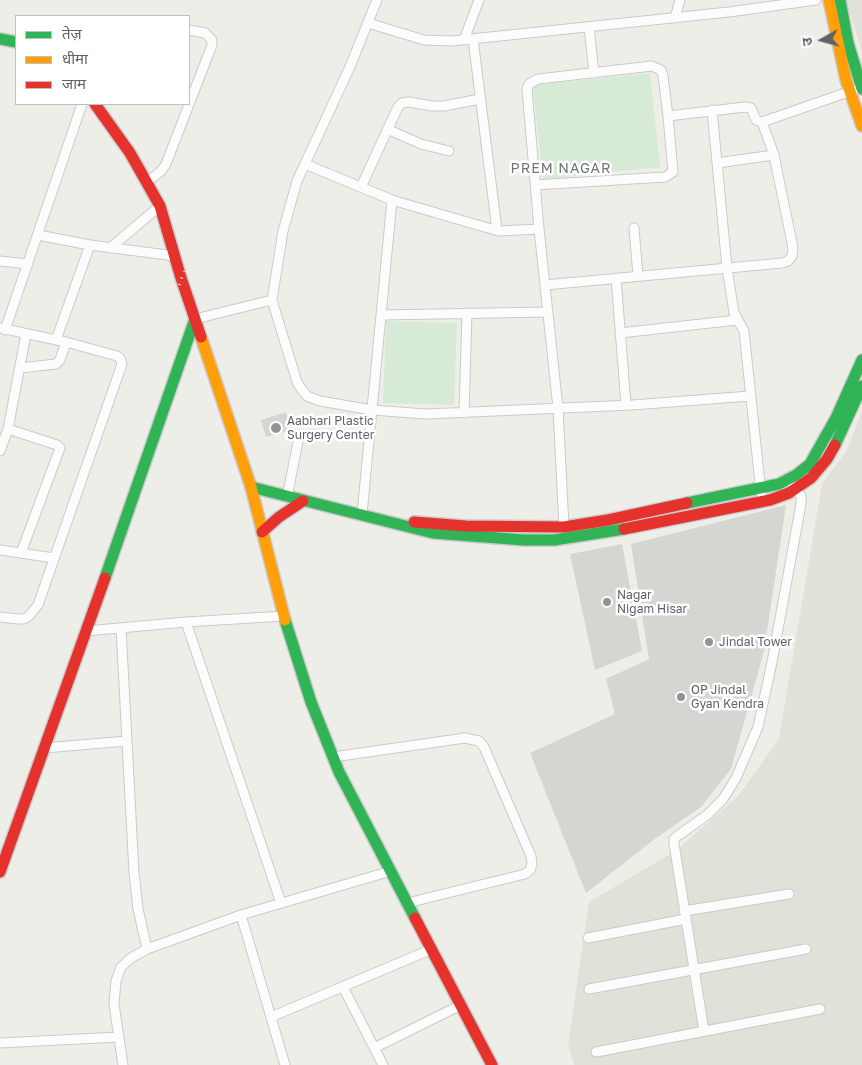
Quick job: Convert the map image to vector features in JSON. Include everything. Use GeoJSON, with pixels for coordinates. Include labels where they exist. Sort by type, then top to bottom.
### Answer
{"type":"FeatureCollection","features":[{"type":"Feature","properties":{"kind":"street"},"geometry":{"type":"LineString","coordinates":[[377,0],[349,69],[297,181],[283,231],[272,300],[297,382],[302,390],[308,396],[320,401],[372,410],[426,414],[626,405],[750,396]]}},
{"type":"Feature","properties":{"kind":"street"},"geometry":{"type":"LineString","coordinates":[[479,0],[468,39],[480,99],[497,230]]}},
{"type":"Feature","properties":{"kind":"street"},"geometry":{"type":"LineString","coordinates":[[675,18],[680,0]]}},
{"type":"Feature","properties":{"kind":"street"},"geometry":{"type":"LineString","coordinates":[[368,23],[424,40],[438,42],[730,12],[816,0]]}},
{"type":"Feature","properties":{"kind":"street"},"geometry":{"type":"LineString","coordinates":[[829,0],[846,80],[862,126]]}},
{"type":"Feature","properties":{"kind":"street"},"geometry":{"type":"LineString","coordinates":[[668,116],[748,107],[753,111],[756,120],[762,122],[862,88],[848,43],[840,0]]}},
{"type":"Feature","properties":{"kind":"street"},"geometry":{"type":"LineString","coordinates":[[589,27],[594,73]]}},
{"type":"Feature","properties":{"kind":"street"},"geometry":{"type":"LineString","coordinates":[[190,30],[205,33],[212,40],[212,45],[190,97]]}},
{"type":"Feature","properties":{"kind":"street"},"geometry":{"type":"LineString","coordinates":[[0,39],[15,42]]}},
{"type":"Feature","properties":{"kind":"street"},"geometry":{"type":"LineString","coordinates":[[535,185],[670,175],[673,172],[674,166],[663,76],[658,67],[652,66],[538,79],[529,84],[527,89],[538,229],[558,408],[564,527]]}},
{"type":"Feature","properties":{"kind":"street"},"geometry":{"type":"LineString","coordinates":[[361,187],[387,129],[402,103],[444,106],[480,99]]}},
{"type":"Feature","properties":{"kind":"street"},"geometry":{"type":"LineString","coordinates":[[0,617],[18,620],[34,611],[38,605],[122,364],[117,356],[66,342],[3,329],[28,264],[82,105]]}},
{"type":"Feature","properties":{"kind":"street"},"geometry":{"type":"LineString","coordinates":[[97,105],[148,182],[160,206],[174,256],[251,487],[284,616],[311,702],[339,772],[492,1065]]}},
{"type":"Feature","properties":{"kind":"street"},"geometry":{"type":"LineString","coordinates":[[148,182],[166,164],[186,106]]}},
{"type":"Feature","properties":{"kind":"street"},"geometry":{"type":"LineString","coordinates":[[712,110],[727,268],[732,304],[737,320],[744,331],[762,501]]}},
{"type":"Feature","properties":{"kind":"street"},"geometry":{"type":"LineString","coordinates":[[545,285],[788,261],[792,256],[793,248],[774,155],[762,122]]}},
{"type":"Feature","properties":{"kind":"street"},"geometry":{"type":"LineString","coordinates":[[387,129],[422,144],[449,151]]}},
{"type":"Feature","properties":{"kind":"street"},"geometry":{"type":"LineString","coordinates":[[717,163],[774,155]]}},
{"type":"Feature","properties":{"kind":"street"},"geometry":{"type":"LineString","coordinates":[[305,164],[392,200],[497,230],[538,229]]}},
{"type":"Feature","properties":{"kind":"street"},"geometry":{"type":"LineString","coordinates":[[362,514],[392,200]]}},
{"type":"Feature","properties":{"kind":"street"},"geometry":{"type":"LineString","coordinates":[[110,248],[160,206]]}},
{"type":"Feature","properties":{"kind":"street"},"geometry":{"type":"LineString","coordinates":[[634,228],[638,276]]}},
{"type":"Feature","properties":{"kind":"street"},"geometry":{"type":"LineString","coordinates":[[38,235],[90,246],[174,256]]}},
{"type":"Feature","properties":{"kind":"street"},"geometry":{"type":"LineString","coordinates":[[56,340],[90,246]]}},
{"type":"Feature","properties":{"kind":"street"},"geometry":{"type":"LineString","coordinates":[[0,261],[28,264]]}},
{"type":"Feature","properties":{"kind":"street"},"geometry":{"type":"LineString","coordinates":[[616,278],[626,405]]}},
{"type":"Feature","properties":{"kind":"street"},"geometry":{"type":"LineString","coordinates":[[195,319],[272,300]]}},
{"type":"Feature","properties":{"kind":"street"},"geometry":{"type":"LineString","coordinates":[[381,315],[548,312]]}},
{"type":"Feature","properties":{"kind":"street"},"geometry":{"type":"LineString","coordinates":[[464,413],[467,313]]}},
{"type":"Feature","properties":{"kind":"street"},"geometry":{"type":"LineString","coordinates":[[0,872],[195,319]]}},
{"type":"Feature","properties":{"kind":"street"},"geometry":{"type":"LineString","coordinates":[[620,333],[737,320]]}},
{"type":"Feature","properties":{"kind":"street"},"geometry":{"type":"LineString","coordinates":[[0,451],[8,429],[26,334]]}},
{"type":"Feature","properties":{"kind":"street"},"geometry":{"type":"LineString","coordinates":[[20,368],[56,364],[60,360],[66,342]]}},
{"type":"Feature","properties":{"kind":"street"},"geometry":{"type":"LineString","coordinates":[[251,487],[434,533],[516,540],[554,540],[594,535],[762,501],[789,493],[792,484],[810,464],[822,446],[862,360]]}},
{"type":"Feature","properties":{"kind":"street"},"geometry":{"type":"LineString","coordinates":[[387,520],[466,526],[564,527],[608,520],[779,484],[792,484],[811,478],[827,459],[862,386]]}},
{"type":"Feature","properties":{"kind":"street"},"geometry":{"type":"LineString","coordinates":[[8,429],[57,445],[60,448],[21,553]]}},
{"type":"Feature","properties":{"kind":"street"},"geometry":{"type":"LineString","coordinates":[[287,497],[298,442]]}},
{"type":"Feature","properties":{"kind":"street"},"geometry":{"type":"LineString","coordinates":[[704,1031],[673,850],[674,839],[707,815],[723,799],[736,778],[758,727],[801,504],[801,496],[792,484]]}},
{"type":"Feature","properties":{"kind":"street"},"geometry":{"type":"LineString","coordinates":[[262,532],[303,501]]}},
{"type":"Feature","properties":{"kind":"street"},"geometry":{"type":"LineString","coordinates":[[0,550],[54,558]]}},
{"type":"Feature","properties":{"kind":"street"},"geometry":{"type":"LineString","coordinates":[[86,631],[284,616]]}},
{"type":"Feature","properties":{"kind":"street"},"geometry":{"type":"LineString","coordinates":[[186,622],[281,903]]}},
{"type":"Feature","properties":{"kind":"street"},"geometry":{"type":"LineString","coordinates":[[121,628],[134,873],[138,909],[147,949]]}},
{"type":"Feature","properties":{"kind":"street"},"geometry":{"type":"LineString","coordinates":[[333,757],[465,738],[480,741],[484,747],[531,856],[532,864],[530,870],[525,874],[407,903]]}},
{"type":"Feature","properties":{"kind":"street"},"geometry":{"type":"LineString","coordinates":[[44,748],[127,741]]}},
{"type":"Feature","properties":{"kind":"street"},"geometry":{"type":"LineString","coordinates":[[123,1065],[114,1004],[116,981],[121,967],[131,958],[147,949],[241,915],[391,871]]}},
{"type":"Feature","properties":{"kind":"street"},"geometry":{"type":"LineString","coordinates":[[588,938],[685,915],[789,894]]}},
{"type":"Feature","properties":{"kind":"street"},"geometry":{"type":"LineString","coordinates":[[241,915],[285,1065]]}},
{"type":"Feature","properties":{"kind":"street"},"geometry":{"type":"LineString","coordinates":[[271,1017],[432,949]]}},
{"type":"Feature","properties":{"kind":"street"},"geometry":{"type":"LineString","coordinates":[[589,989],[806,949]]}},
{"type":"Feature","properties":{"kind":"street"},"geometry":{"type":"LineString","coordinates":[[343,987],[383,1065]]}},
{"type":"Feature","properties":{"kind":"street"},"geometry":{"type":"LineString","coordinates":[[374,1048],[460,1005]]}},
{"type":"Feature","properties":{"kind":"street"},"geometry":{"type":"LineString","coordinates":[[596,1052],[820,1009]]}},
{"type":"Feature","properties":{"kind":"street"},"geometry":{"type":"LineString","coordinates":[[0,1043],[119,1037]]}},
{"type":"Feature","properties":{"kind":"shaded area"},"geometry":{"type":"Polygon","coordinates":[[[846,0],[862,0],[862,52],[846,0]]]}},
{"type":"Feature","properties":{"kind":"shaded area"},"geometry":{"type":"Polygon","coordinates":[[[862,411],[862,1065],[574,1065],[568,1045],[589,902],[677,850],[738,796],[779,739],[822,484],[847,450],[862,411]]]}},
{"type":"Feature","properties":{"kind":"green space"},"geometry":{"type":"Polygon","coordinates":[[[650,73],[660,167],[543,179],[533,85],[650,73]]]}},
{"type":"Feature","properties":{"kind":"green space"},"geometry":{"type":"Polygon","coordinates":[[[386,321],[457,323],[454,405],[383,403],[386,321]]]}},
{"type":"Feature","properties":{"kind":"building"},"geometry":{"type":"Polygon","coordinates":[[[286,412],[291,430],[266,437],[261,420],[286,412]]]}},
{"type":"Feature","properties":{"kind":"building","name":"OP Jindal Gyan Kendra"},"geometry":{"type":"Polygon","coordinates":[[[786,505],[764,651],[731,769],[701,807],[652,841],[586,893],[530,753],[615,714],[606,679],[649,659],[631,544],[786,505]]]}},
{"type":"Feature","properties":{"kind":"building","name":"Nagar Nigam Hisar"},"geometry":{"type":"Polygon","coordinates":[[[622,544],[642,651],[595,670],[570,554],[622,544]]]}},
{"type":"Feature","properties":{"kind":"railway"},"geometry":{"type":"LineString","coordinates":[[0,786],[281,0]]}},
{"type":"Feature","properties":{"kind":"traffic: fast"},"geometry":{"type":"LineString","coordinates":[[840,0],[848,43],[862,89]]}},
{"type":"Feature","properties":{"kind":"traffic: fast"},"geometry":{"type":"LineString","coordinates":[[0,39],[15,42]]}},
{"type":"Feature","properties":{"kind":"traffic: fast"},"geometry":{"type":"LineString","coordinates":[[105,578],[195,319]]}},
{"type":"Feature","properties":{"kind":"traffic: fast"},"geometry":{"type":"LineString","coordinates":[[687,503],[779,484],[796,475],[810,464],[836,418],[862,360]]}},
{"type":"Feature","properties":{"kind":"traffic: fast"},"geometry":{"type":"LineString","coordinates":[[835,445],[862,386]]}},
{"type":"Feature","properties":{"kind":"traffic: fast"},"geometry":{"type":"LineString","coordinates":[[251,487],[433,533],[524,540],[554,540],[624,529]]}},
{"type":"Feature","properties":{"kind":"traffic: fast"},"geometry":{"type":"LineString","coordinates":[[285,620],[311,702],[339,772],[415,918]]}},
{"type":"Feature","properties":{"kind":"traffic: slow"},"geometry":{"type":"LineString","coordinates":[[829,0],[846,80],[862,126]]}},
{"type":"Feature","properties":{"kind":"traffic: slow"},"geometry":{"type":"LineString","coordinates":[[201,337],[251,487],[285,620]]}},
{"type":"Feature","properties":{"kind":"traffic: jam"},"geometry":{"type":"LineString","coordinates":[[96,105],[130,153],[160,206],[201,337]]}},
{"type":"Feature","properties":{"kind":"traffic: jam"},"geometry":{"type":"LineString","coordinates":[[624,529],[770,500],[789,493],[811,478],[827,459],[835,445]]}},
{"type":"Feature","properties":{"kind":"traffic: jam"},"geometry":{"type":"LineString","coordinates":[[262,532],[279,517],[303,501]]}},
{"type":"Feature","properties":{"kind":"traffic: jam"},"geometry":{"type":"LineString","coordinates":[[414,522],[466,526],[564,527],[608,520],[687,503]]}},
{"type":"Feature","properties":{"kind":"traffic: jam"},"geometry":{"type":"LineString","coordinates":[[0,872],[105,578]]}},
{"type":"Feature","properties":{"kind":"traffic: jam"},"geometry":{"type":"LineString","coordinates":[[415,918],[492,1065]]}},
{"type":"Feature","properties":{"kind":"place","name":"Aabhari Plastic Surgery Center"},"geometry":{"type":"Point","coordinates":[276,428]}},
{"type":"Feature","properties":{"kind":"place","name":"Nagar Nigam Hisar"},"geometry":{"type":"Point","coordinates":[607,602]}},
{"type":"Feature","properties":{"kind":"place","name":"Jindal Tower"},"geometry":{"type":"Point","coordinates":[709,642]}},
{"type":"Feature","properties":{"kind":"place","name":"OP Jindal Gyan Kendra"},"geometry":{"type":"Point","coordinates":[681,697]}},
{"type":"Feature","properties":{"kind":"district","name":"PREM NAGAR"},"geometry":{"type":"Point","coordinates":[561,169]}}]}
